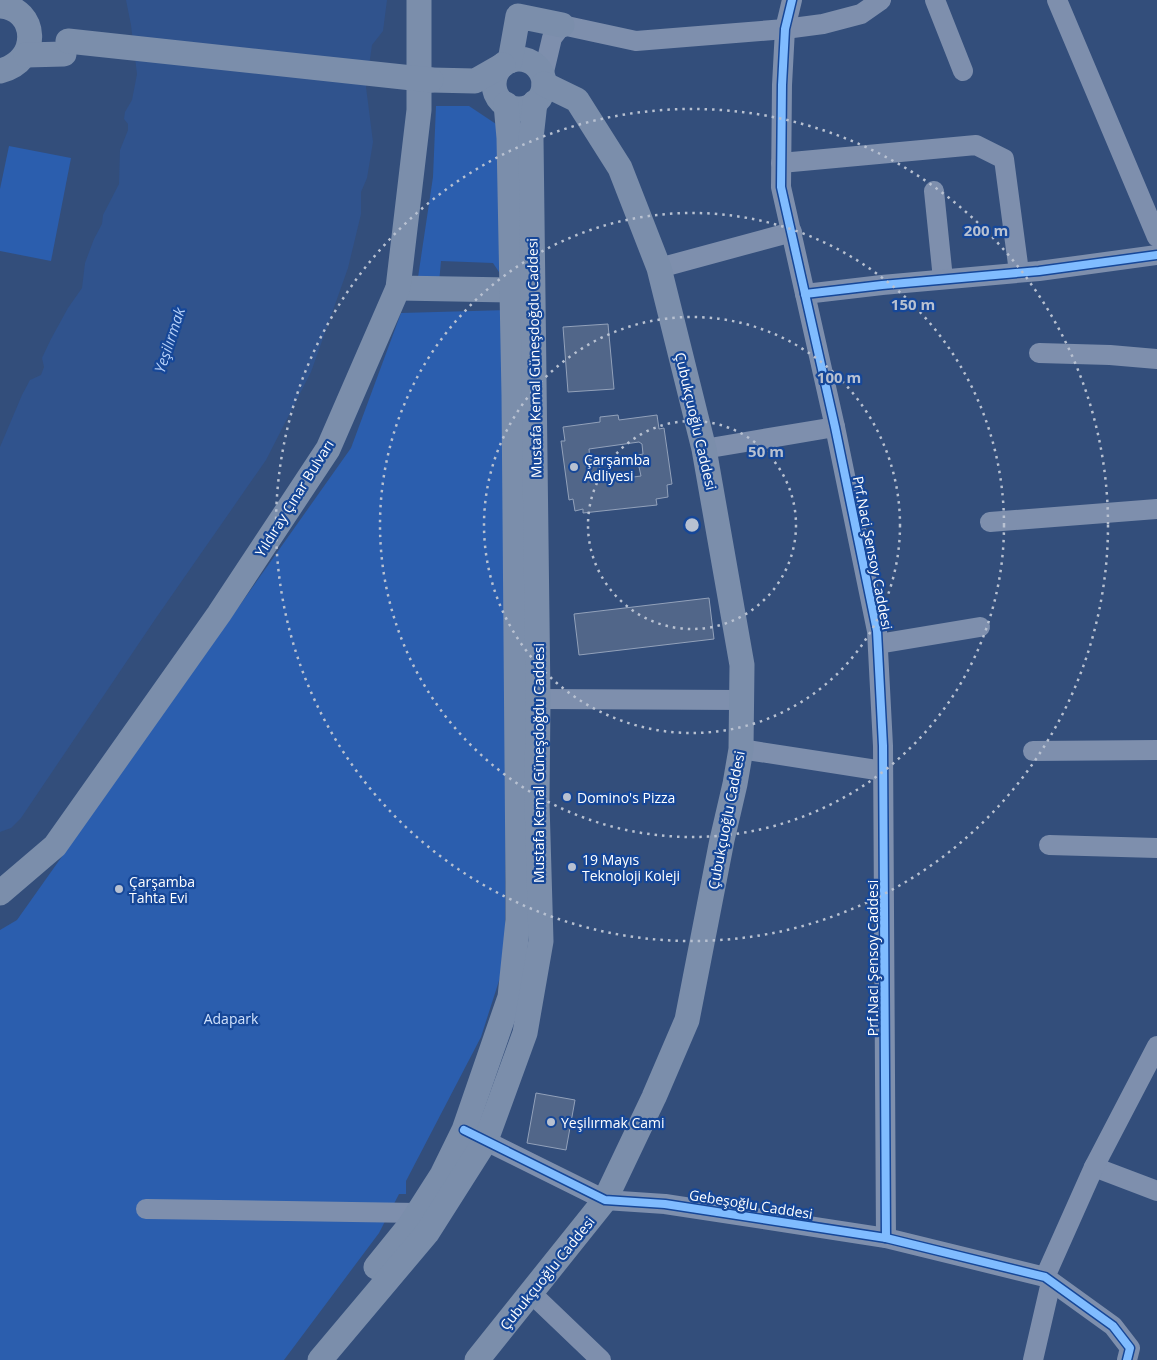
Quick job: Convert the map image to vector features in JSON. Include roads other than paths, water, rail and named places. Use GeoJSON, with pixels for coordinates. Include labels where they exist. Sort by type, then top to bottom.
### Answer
{"type":"FeatureCollection","features":[{"type":"Feature","properties":{"kind":"main road","name":"Yıldıray Çınar Bulvarı"},"geometry":{"type":"LineString","coordinates":[[0,893],[55,846],[219,614],[328,449],[398,288],[419,110],[419,0]]}},
{"type":"Feature","properties":{"kind":"main road"},"geometry":{"type":"LineString","coordinates":[[0,92],[16,57],[27,25],[22,16],[8,5]]}},
{"type":"Feature","properties":{"kind":"main road"},"geometry":{"type":"LineString","coordinates":[[16,57],[66,47],[429,85],[503,102],[513,108],[520,108],[528,75],[518,8],[562,25]]}},
{"type":"Feature","properties":{"kind":"main road"},"geometry":{"type":"LineString","coordinates":[[429,85],[528,75]]}},
{"type":"Feature","properties":{"kind":"main road","name":"Mustafa Kemal Güneşdoğdu Caddesi"},"geometry":{"type":"LineString","coordinates":[[301,1360],[418,1213],[442,1175],[464,1130],[510,997],[518,920],[514,389],[509,138],[503,102],[494,85],[495,78],[528,75],[531,138],[538,699],[537,803],[541,941],[525,1033],[486,1140],[426,1233],[320,1360]]}},
{"type":"Feature","properties":{"kind":"main road","name":"Çubukçuoğlu Caddesi"},"geometry":{"type":"LineString","coordinates":[[477,1360],[605,1200],[687,1020],[741,749],[742,665],[704,449],[659,268],[620,168],[577,100],[528,75]]}},
{"type":"Feature","properties":{"kind":"main road"},"geometry":{"type":"LineString","coordinates":[[398,288],[512,290]]}},
{"type":"Feature","properties":{"kind":"street","name":"Prf.Naci Şensoy Caddesi"},"geometry":{"type":"LineString","coordinates":[[792,0],[785,29],[782,85],[782,187],[835,427],[877,631],[878,644],[884,771],[886,1238]]}},
{"type":"Feature","properties":{"kind":"street"},"geometry":{"type":"LineString","coordinates":[[528,75],[562,25],[636,41],[785,29],[823,24],[862,14],[881,0]]}},
{"type":"Feature","properties":{"kind":"street"},"geometry":{"type":"LineString","coordinates":[[935,0],[963,71]]}},
{"type":"Feature","properties":{"kind":"street"},"geometry":{"type":"LineString","coordinates":[[1057,0],[1157,237]]}},
{"type":"Feature","properties":{"kind":"street"},"geometry":{"type":"LineString","coordinates":[[782,163],[976,145],[1004,159],[1019,272]]}},
{"type":"Feature","properties":{"kind":"street"},"geometry":{"type":"LineString","coordinates":[[934,191],[943,279]]}},
{"type":"Feature","properties":{"kind":"street"},"geometry":{"type":"LineString","coordinates":[[659,268],[792,232]]}},
{"type":"Feature","properties":{"kind":"street"},"geometry":{"type":"LineString","coordinates":[[805,294],[1019,272],[1157,255]]}},
{"type":"Feature","properties":{"kind":"street"},"geometry":{"type":"LineString","coordinates":[[1039,353],[1110,355],[1157,359]]}},
{"type":"Feature","properties":{"kind":"street"},"geometry":{"type":"LineString","coordinates":[[704,449],[835,427]]}},
{"type":"Feature","properties":{"kind":"street"},"geometry":{"type":"LineString","coordinates":[[990,522],[1157,509]]}},
{"type":"Feature","properties":{"kind":"street"},"geometry":{"type":"LineString","coordinates":[[878,644],[980,627]]}},
{"type":"Feature","properties":{"kind":"street"},"geometry":{"type":"LineString","coordinates":[[538,699],[742,700]]}},
{"type":"Feature","properties":{"kind":"street"},"geometry":{"type":"LineString","coordinates":[[741,749],[884,771]]}},
{"type":"Feature","properties":{"kind":"street"},"geometry":{"type":"LineString","coordinates":[[1033,751],[1157,750]]}},
{"type":"Feature","properties":{"kind":"street"},"geometry":{"type":"LineString","coordinates":[[1049,845],[1157,848]]}},
{"type":"Feature","properties":{"kind":"street"},"geometry":{"type":"LineString","coordinates":[[1033,1360],[1048,1280],[1094,1167],[1157,1046]]}},
{"type":"Feature","properties":{"kind":"street","name":"Gebeşoğlu Caddesi"},"geometry":{"type":"LineString","coordinates":[[464,1130],[605,1200],[665,1204],[886,1238],[1048,1280]]}},
{"type":"Feature","properties":{"kind":"street"},"geometry":{"type":"LineString","coordinates":[[1094,1167],[1157,1191]]}},
{"type":"Feature","properties":{"kind":"street"},"geometry":{"type":"LineString","coordinates":[[146,1209],[418,1213]]}},
{"type":"Feature","properties":{"kind":"street"},"geometry":{"type":"LineString","coordinates":[[1048,1280],[1113,1326],[1130,1348],[1127,1360]]}},
{"type":"Feature","properties":{"kind":"street"},"geometry":{"type":"LineString","coordinates":[[531,1293],[601,1360]]}},
{"type":"Feature","properties":{"kind":"water","name":"Yeşilırmak"},"geometry":{"type":"Polygon","coordinates":[[[126,0],[387,0],[383,31],[372,45],[366,87],[373,142],[367,178],[361,192],[361,214],[348,268],[311,372],[266,460],[156,618],[21,818],[11,828],[0,832],[0,447],[22,395],[30,380],[41,375],[44,367],[42,358],[68,308],[82,288],[85,263],[102,224],[103,215],[119,184],[120,150],[128,130],[128,124],[124,119],[125,112],[132,100],[137,74],[126,0]]]}},
{"type":"Feature","properties":{"kind":"place","name":"Çarşamba Adliyesi"},"geometry":{"type":"Point","coordinates":[574,467]}},
{"type":"Feature","properties":{"kind":"place","name":"Domino's Pizza"},"geometry":{"type":"Point","coordinates":[567,797]}},
{"type":"Feature","properties":{"kind":"place","name":"19 Mayıs Teknoloji Koleji"},"geometry":{"type":"Point","coordinates":[572,867]}},
{"type":"Feature","properties":{"kind":"place","name":"Çarşamba Tahta Evi"},"geometry":{"type":"Point","coordinates":[119,889]}},
{"type":"Feature","properties":{"kind":"place","name":"Yeşilırmak Cami"},"geometry":{"type":"Point","coordinates":[551,1122]}},
{"type":"Feature","properties":{"kind":"park label","name":"Adapark"},"geometry":{"type":"Point","coordinates":[231,1018]}}]}
